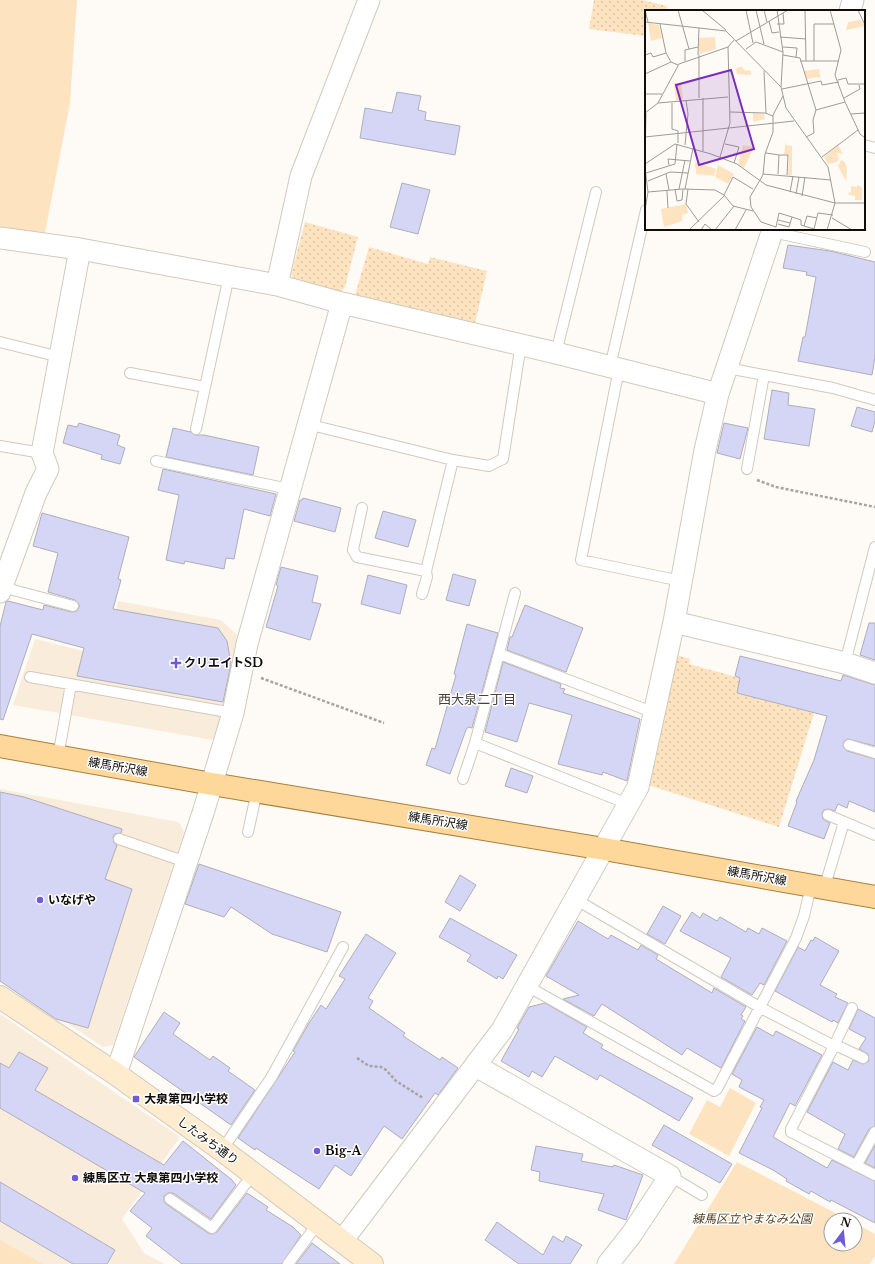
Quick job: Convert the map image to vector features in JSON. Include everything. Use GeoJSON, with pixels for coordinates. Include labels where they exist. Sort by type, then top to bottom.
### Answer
{"type":"FeatureCollection","features":[{"type":"Feature","properties":{"kind":"main road","name":"練馬所沢線"},"geometry":{"type":"LineString","coordinates":[[0,746],[212,784],[604,849],[875,897]]}},
{"type":"Feature","properties":{"kind":"street"},"geometry":{"type":"LineString","coordinates":[[277,285],[301,176],[369,0]]}},
{"type":"Feature","properties":{"kind":"street"},"geometry":{"type":"LineString","coordinates":[[850,10],[853,0]]}},
{"type":"Feature","properties":{"kind":"street"},"geometry":{"type":"LineString","coordinates":[[342,1241],[502,1030],[638,787],[674,622],[705,450],[718,394],[773,230]]}},
{"type":"Feature","properties":{"kind":"street"},"geometry":{"type":"LineString","coordinates":[[0,238],[80,249],[277,285],[342,303],[521,344],[718,394]]}},
{"type":"Feature","properties":{"kind":"street"},"geometry":{"type":"LineString","coordinates":[[1,586],[36,493],[48,469],[42,453],[80,249]]}},
{"type":"Feature","properties":{"kind":"street"},"geometry":{"type":"LineString","coordinates":[[116,1074],[212,784],[233,712],[247,644],[307,424],[342,303]]}},
{"type":"Feature","properties":{"kind":"street"},"geometry":{"type":"LineString","coordinates":[[674,622],[845,663],[875,673]]}},
{"type":"Feature","properties":{"kind":"street","name":"したみち通り"},"geometry":{"type":"LineString","coordinates":[[0,997],[116,1074],[222,1150],[372,1264]]}},
{"type":"Feature","properties":{"kind":"street"},"geometry":{"type":"LineString","coordinates":[[476,1066],[670,1176],[631,1235],[608,1264]]}},
{"type":"Feature","properties":{"kind":"lane"},"geometry":{"type":"LineString","coordinates":[[865,145],[875,148]]}},
{"type":"Feature","properties":{"kind":"lane"},"geometry":{"type":"LineString","coordinates":[[556,353],[596,192]]}},
{"type":"Feature","properties":{"kind":"lane"},"geometry":{"type":"LineString","coordinates":[[645,215],[615,368],[581,560],[681,581]]}},
{"type":"Feature","properties":{"kind":"lane"},"geometry":{"type":"LineString","coordinates":[[773,230],[865,252]]}},
{"type":"Feature","properties":{"kind":"lane"},"geometry":{"type":"LineString","coordinates":[[196,430],[229,276]]}},
{"type":"Feature","properties":{"kind":"lane"},"geometry":{"type":"LineString","coordinates":[[0,342],[60,357]]}},
{"type":"Feature","properties":{"kind":"lane"},"geometry":{"type":"LineString","coordinates":[[307,424],[453,460],[489,466],[503,459],[521,344]]}},
{"type":"Feature","properties":{"kind":"lane"},"geometry":{"type":"LineString","coordinates":[[727,368],[833,388],[875,400]]}},
{"type":"Feature","properties":{"kind":"lane"},"geometry":{"type":"LineString","coordinates":[[130,373],[205,387]]}},
{"type":"Feature","properties":{"kind":"lane"},"geometry":{"type":"LineString","coordinates":[[746,469],[764,375]]}},
{"type":"Feature","properties":{"kind":"lane"},"geometry":{"type":"LineString","coordinates":[[0,446],[42,453]]}},
{"type":"Feature","properties":{"kind":"lane"},"geometry":{"type":"LineString","coordinates":[[422,594],[427,577],[426,571],[453,460]]}},
{"type":"Feature","properties":{"kind":"lane"},"geometry":{"type":"LineString","coordinates":[[156,461],[290,489]]}},
{"type":"Feature","properties":{"kind":"lane"},"geometry":{"type":"LineString","coordinates":[[362,508],[354,545],[354,550],[357,557],[426,571]]}},
{"type":"Feature","properties":{"kind":"lane"},"geometry":{"type":"LineString","coordinates":[[845,663],[875,547]]}},
{"type":"Feature","properties":{"kind":"lane"},"geometry":{"type":"LineString","coordinates":[[1,586],[73,606]]}},
{"type":"Feature","properties":{"kind":"lane"},"geometry":{"type":"LineString","coordinates":[[463,779],[475,743],[500,654],[515,593]]}},
{"type":"Feature","properties":{"kind":"lane"},"geometry":{"type":"LineString","coordinates":[[500,654],[654,713]]}},
{"type":"Feature","properties":{"kind":"lane"},"geometry":{"type":"LineString","coordinates":[[30,677],[233,712]]}},
{"type":"Feature","properties":{"kind":"lane"},"geometry":{"type":"LineString","coordinates":[[58,756],[71,684]]}},
{"type":"Feature","properties":{"kind":"lane"},"geometry":{"type":"LineString","coordinates":[[475,743],[628,804]]}},
{"type":"Feature","properties":{"kind":"lane"},"geometry":{"type":"LineString","coordinates":[[849,745],[875,753]]}},
{"type":"Feature","properties":{"kind":"lane"},"geometry":{"type":"LineString","coordinates":[[248,832],[257,791]]}},
{"type":"Feature","properties":{"kind":"lane"},"geometry":{"type":"LineString","coordinates":[[828,815],[875,835]]}},
{"type":"Feature","properties":{"kind":"lane"},"geometry":{"type":"LineString","coordinates":[[527,986],[714,1091],[717,1089],[761,1008],[796,938],[844,822]]}},
{"type":"Feature","properties":{"kind":"lane"},"geometry":{"type":"LineString","coordinates":[[119,839],[186,862]]}},
{"type":"Feature","properties":{"kind":"lane"},"geometry":{"type":"LineString","coordinates":[[575,899],[761,1008],[834,1046],[842,1048],[863,1058]]}},
{"type":"Feature","properties":{"kind":"lane"},"geometry":{"type":"LineString","coordinates":[[222,1150],[271,1078],[343,947]]}},
{"type":"Feature","properties":{"kind":"lane"},"geometry":{"type":"LineString","coordinates":[[852,1008],[791,1132],[875,1175]]}},
{"type":"Feature","properties":{"kind":"lane"},"geometry":{"type":"LineString","coordinates":[[856,1166],[875,1132]]}},
{"type":"Feature","properties":{"kind":"lane"},"geometry":{"type":"LineString","coordinates":[[170,1199],[212,1228],[253,1174]]}},
{"type":"Feature","properties":{"kind":"lane"},"geometry":{"type":"LineString","coordinates":[[670,1176],[702,1195]]}},
{"type":"Feature","properties":{"kind":"lane"},"geometry":{"type":"LineString","coordinates":[[288,1264],[318,1223]]}},
{"type":"Feature","properties":{"kind":"path"},"geometry":{"type":"LineString","coordinates":[[746,469],[750,476],[761,483],[776,488],[875,507]]}},
{"type":"Feature","properties":{"kind":"path"},"geometry":{"type":"LineString","coordinates":[[242,672],[278,683],[384,723]]}},
{"type":"Feature","properties":{"kind":"path"},"geometry":{"type":"LineString","coordinates":[[357,1058],[369,1066],[377,1066],[386,1070],[396,1081],[414,1091],[442,1111]]}},
{"type":"Feature","properties":{"kind":"shaded area"},"geometry":{"type":"Polygon","coordinates":[[[118,601],[221,620],[237,635],[225,703],[216,734],[212,740],[13,705],[35,639],[104,656],[118,601]]]}},
{"type":"Feature","properties":{"kind":"shaded area"},"geometry":{"type":"Polygon","coordinates":[[[0,789],[179,822],[184,832],[113,1045],[103,1047],[0,979],[0,789]]]}},
{"type":"Feature","properties":{"kind":"shaded area","name":"練馬区立 大泉第四小学校"},"geometry":{"type":"Polygon","coordinates":[[[0,1014],[180,1137],[122,1219],[144,1253],[165,1264],[0,1264],[0,1014]]]}},
{"type":"Feature","properties":{"kind":"green space"},"geometry":{"type":"Polygon","coordinates":[[[0,0],[77,0],[70,103],[45,233],[0,229],[0,0]]]}},
{"type":"Feature","properties":{"kind":"green space"},"geometry":{"type":"Polygon","coordinates":[[[594,0],[642,0],[667,6],[666,10],[645,10],[645,36],[589,29],[594,0]]]}},
{"type":"Feature","properties":{"kind":"green space"},"geometry":{"type":"Polygon","coordinates":[[[305,222],[358,237],[345,287],[341,292],[294,278],[291,275],[305,222]]]}},
{"type":"Feature","properties":{"kind":"green space"},"geometry":{"type":"Polygon","coordinates":[[[369,247],[428,264],[430,257],[487,271],[475,324],[355,295],[369,247]]]}},
{"type":"Feature","properties":{"kind":"green space"},"geometry":{"type":"Polygon","coordinates":[[[674,654],[690,659],[689,664],[740,678],[737,693],[814,713],[779,827],[645,784],[674,654]]]}},
{"type":"Feature","properties":{"kind":"green space"},"geometry":{"type":"Polygon","coordinates":[[[730,1088],[756,1103],[729,1156],[689,1134],[707,1100],[720,1107],[730,1088]]]}},
{"type":"Feature","properties":{"kind":"green space","name":"練馬区立やまなみ公園"},"geometry":{"type":"Polygon","coordinates":[[[737,1162],[834,1212],[823,1212],[823,1252],[863,1252],[863,1227],[875,1234],[875,1256],[870,1264],[674,1264],[737,1162]]]}},
{"type":"Feature","properties":{"kind":"green space"},"geometry":{"type":"Polygon","coordinates":[[[0,1240],[43,1264],[0,1264],[0,1240]]]}},
{"type":"Feature","properties":{"kind":"building"},"geometry":{"type":"Polygon","coordinates":[[[397,92],[421,96],[418,110],[426,112],[425,120],[460,126],[455,155],[360,138],[365,108],[392,113],[397,92]]]}},
{"type":"Feature","properties":{"kind":"building"},"geometry":{"type":"Polygon","coordinates":[[[402,183],[430,190],[418,234],[390,227],[402,183]]]}},
{"type":"Feature","properties":{"kind":"building"},"geometry":{"type":"Polygon","coordinates":[[[788,245],[830,251],[875,262],[875,357],[872,375],[798,361],[803,337],[805,337],[816,277],[806,275],[807,272],[783,268],[788,245]]]}},
{"type":"Feature","properties":{"kind":"building"},"geometry":{"type":"Polygon","coordinates":[[[772,390],[789,393],[788,405],[815,409],[809,446],[764,439],[772,390]]]}},
{"type":"Feature","properties":{"kind":"building"},"geometry":{"type":"Polygon","coordinates":[[[857,407],[875,412],[875,421],[872,432],[851,426],[857,407]]]}},
{"type":"Feature","properties":{"kind":"building"},"geometry":{"type":"Polygon","coordinates":[[[79,423],[120,435],[117,445],[125,448],[120,464],[101,459],[102,455],[63,443],[68,425],[77,427],[79,423]]]}},
{"type":"Feature","properties":{"kind":"building"},"geometry":{"type":"Polygon","coordinates":[[[724,423],[748,428],[740,459],[717,453],[724,423]]]}},
{"type":"Feature","properties":{"kind":"building"},"geometry":{"type":"Polygon","coordinates":[[[173,428],[191,432],[195,435],[204,435],[259,447],[253,475],[166,457],[173,428]]]}},
{"type":"Feature","properties":{"kind":"building"},"geometry":{"type":"Polygon","coordinates":[[[163,469],[276,494],[270,516],[244,509],[234,559],[226,558],[224,569],[185,561],[184,564],[166,560],[179,495],[158,490],[163,469]]]}},
{"type":"Feature","properties":{"kind":"building"},"geometry":{"type":"Polygon","coordinates":[[[303,498],[341,508],[335,532],[294,521],[300,500],[303,498]]]}},
{"type":"Feature","properties":{"kind":"building"},"geometry":{"type":"Polygon","coordinates":[[[383,511],[416,520],[408,547],[375,538],[383,511]]]}},
{"type":"Feature","properties":{"kind":"building"},"geometry":{"type":"Polygon","coordinates":[[[42,513],[129,537],[118,579],[121,580],[113,609],[218,628],[227,641],[231,664],[223,702],[77,676],[84,648],[32,634],[3,720],[0,719],[0,626],[6,602],[8,601],[43,610],[44,605],[72,612],[77,611],[79,607],[79,604],[75,600],[48,592],[58,553],[33,546],[42,513]]]}},
{"type":"Feature","properties":{"kind":"building"},"geometry":{"type":"Polygon","coordinates":[[[281,567],[318,576],[312,602],[321,604],[310,640],[266,627],[278,586],[276,585],[281,567]]]}},
{"type":"Feature","properties":{"kind":"building"},"geometry":{"type":"Polygon","coordinates":[[[453,574],[476,580],[469,606],[446,600],[453,574]]]}},
{"type":"Feature","properties":{"kind":"building"},"geometry":{"type":"Polygon","coordinates":[[[368,575],[407,585],[400,614],[361,604],[368,575]]]}},
{"type":"Feature","properties":{"kind":"building"},"geometry":{"type":"Polygon","coordinates":[[[525,605],[583,628],[566,672],[507,650],[510,637],[512,637],[525,605]]]}},
{"type":"Feature","properties":{"kind":"building"},"geometry":{"type":"Polygon","coordinates":[[[869,623],[875,623],[875,660],[860,655],[869,623]]]}},
{"type":"Feature","properties":{"kind":"building"},"geometry":{"type":"Polygon","coordinates":[[[467,624],[498,633],[472,728],[468,727],[466,730],[450,774],[426,765],[432,748],[435,749],[456,675],[454,674],[467,624]]]}},
{"type":"Feature","properties":{"kind":"building"},"geometry":{"type":"Polygon","coordinates":[[[740,656],[841,681],[843,675],[875,685],[875,746],[848,739],[844,741],[843,746],[847,751],[875,759],[875,812],[849,801],[847,808],[838,804],[835,811],[828,809],[824,810],[822,813],[823,819],[830,823],[824,839],[788,826],[797,802],[796,801],[814,760],[827,716],[737,693],[740,678],[735,676],[740,656]]]}},
{"type":"Feature","properties":{"kind":"building"},"geometry":{"type":"Polygon","coordinates":[[[503,662],[561,684],[560,688],[565,689],[563,693],[640,719],[627,781],[603,772],[602,775],[558,764],[572,715],[529,703],[517,742],[485,732],[503,662]]]}},
{"type":"Feature","properties":{"kind":"building"},"geometry":{"type":"Polygon","coordinates":[[[511,768],[533,776],[527,793],[505,786],[511,768]]]}},
{"type":"Feature","properties":{"kind":"building"},"geometry":{"type":"Polygon","coordinates":[[[0,792],[24,797],[122,829],[121,833],[115,834],[113,837],[114,843],[117,845],[105,879],[132,889],[88,1028],[56,1019],[0,981],[0,792]]]}},
{"type":"Feature","properties":{"kind":"building"},"geometry":{"type":"Polygon","coordinates":[[[199,864],[341,912],[327,952],[272,934],[231,907],[224,917],[185,904],[199,864]]]}},
{"type":"Feature","properties":{"kind":"building"},"geometry":{"type":"Polygon","coordinates":[[[460,875],[476,885],[460,911],[445,902],[460,875]]]}},
{"type":"Feature","properties":{"kind":"building"},"geometry":{"type":"Polygon","coordinates":[[[663,906],[681,916],[665,944],[647,934],[663,906]]]}},
{"type":"Feature","properties":{"kind":"building"},"geometry":{"type":"Polygon","coordinates":[[[692,912],[700,918],[703,913],[717,921],[720,917],[746,932],[748,928],[759,934],[762,928],[787,941],[764,985],[760,983],[752,995],[721,977],[731,958],[680,931],[692,912]]]}},
{"type":"Feature","properties":{"kind":"building"},"geometry":{"type":"Polygon","coordinates":[[[450,918],[517,955],[503,979],[498,976],[497,979],[467,961],[471,955],[439,937],[450,918]]]}},
{"type":"Feature","properties":{"kind":"building"},"geometry":{"type":"Polygon","coordinates":[[[578,921],[608,939],[611,935],[638,950],[641,945],[658,955],[656,959],[712,993],[714,988],[746,1007],[741,1015],[743,1016],[741,1019],[745,1021],[721,1068],[687,1048],[682,1055],[602,1004],[594,1016],[563,999],[579,995],[546,976],[578,921]]]}},
{"type":"Feature","properties":{"kind":"building"},"geometry":{"type":"Polygon","coordinates":[[[366,934],[396,953],[368,998],[373,1001],[369,1008],[405,1033],[403,1036],[440,1060],[442,1057],[458,1068],[438,1095],[435,1093],[402,1139],[384,1126],[351,1176],[335,1165],[319,1189],[238,1138],[295,1052],[293,1051],[321,1005],[326,1009],[345,979],[339,976],[366,934]]]}},
{"type":"Feature","properties":{"kind":"building"},"geometry":{"type":"Polygon","coordinates":[[[815,937],[839,951],[820,985],[837,994],[835,997],[848,1003],[838,1023],[833,1020],[832,1022],[775,991],[798,947],[805,951],[811,940],[813,941],[815,937]]]}},
{"type":"Feature","properties":{"kind":"building"},"geometry":{"type":"Polygon","coordinates":[[[545,1003],[587,1027],[583,1033],[603,1045],[601,1048],[693,1098],[679,1121],[600,1075],[597,1080],[555,1056],[542,1077],[532,1071],[529,1077],[501,1061],[519,1029],[517,1028],[529,1007],[545,1003]]]}},
{"type":"Feature","properties":{"kind":"building"},"geometry":{"type":"Polygon","coordinates":[[[858,1009],[875,1018],[875,1126],[869,1129],[854,1157],[838,1149],[845,1134],[807,1112],[833,1062],[848,1070],[853,1060],[863,1064],[869,1061],[868,1054],[859,1049],[866,1038],[849,1029],[858,1009]]]}},
{"type":"Feature","properties":{"kind":"building"},"geometry":{"type":"Polygon","coordinates":[[[164,1012],[180,1023],[173,1034],[210,1060],[213,1056],[230,1068],[228,1071],[255,1090],[231,1125],[134,1057],[164,1012]]]}},
{"type":"Feature","properties":{"kind":"building"},"geometry":{"type":"Polygon","coordinates":[[[757,1027],[773,1036],[776,1031],[822,1055],[795,1106],[790,1103],[773,1137],[827,1168],[832,1160],[875,1181],[875,1223],[863,1217],[863,1212],[854,1212],[831,1200],[830,1202],[811,1191],[809,1194],[786,1181],[787,1179],[773,1170],[739,1153],[762,1108],[760,1107],[764,1100],[739,1087],[742,1080],[732,1074],[757,1027]]]}},
{"type":"Feature","properties":{"kind":"building"},"geometry":{"type":"Polygon","coordinates":[[[19,1052],[48,1068],[35,1090],[164,1165],[183,1141],[232,1180],[236,1185],[211,1219],[173,1193],[168,1193],[164,1196],[164,1201],[166,1204],[208,1233],[212,1234],[217,1232],[247,1193],[268,1207],[266,1210],[293,1227],[301,1235],[282,1264],[182,1264],[146,1236],[152,1228],[130,1211],[145,1193],[0,1108],[0,1063],[9,1068],[19,1052]]]}},
{"type":"Feature","properties":{"kind":"building"},"geometry":{"type":"Polygon","coordinates":[[[664,1125],[732,1164],[720,1183],[652,1145],[664,1125]]]}},
{"type":"Feature","properties":{"kind":"building"},"geometry":{"type":"Polygon","coordinates":[[[875,1145],[875,1168],[865,1163],[875,1145]]]}},
{"type":"Feature","properties":{"kind":"building"},"geometry":{"type":"Polygon","coordinates":[[[536,1146],[583,1154],[581,1161],[613,1167],[614,1165],[643,1175],[626,1220],[598,1210],[604,1194],[539,1181],[540,1172],[531,1170],[536,1146]]]}},
{"type":"Feature","properties":{"kind":"building"},"geometry":{"type":"Polygon","coordinates":[[[0,1182],[115,1250],[107,1264],[73,1264],[0,1221],[0,1182]]]}},
{"type":"Feature","properties":{"kind":"building"},"geometry":{"type":"Polygon","coordinates":[[[497,1222],[543,1255],[553,1236],[563,1242],[566,1236],[582,1245],[570,1264],[519,1264],[485,1240],[497,1222]]]}},
{"type":"Feature","properties":{"kind":"building"},"geometry":{"type":"Polygon","coordinates":[[[312,1243],[340,1264],[296,1264],[312,1243]]]}},
{"type":"Feature","properties":{"kind":"place","name":"クリエイトSD"},"geometry":{"type":"Point","coordinates":[176,663]}},
{"type":"Feature","properties":{"kind":"place","name":"いなげや"},"geometry":{"type":"Point","coordinates":[40,900]}},
{"type":"Feature","properties":{"kind":"place","name":"大泉第四小学校"},"geometry":{"type":"Point","coordinates":[136,1099]}},
{"type":"Feature","properties":{"kind":"place","name":"Big-A"},"geometry":{"type":"Point","coordinates":[317,1151]}},
{"type":"Feature","properties":{"kind":"place","name":"練馬区立 大泉第四小学校"},"geometry":{"type":"Point","coordinates":[75,1178]}},
{"type":"Feature","properties":{"kind":"district","name":"西大泉二丁目"},"geometry":{"type":"Point","coordinates":[477,699]}}]}
